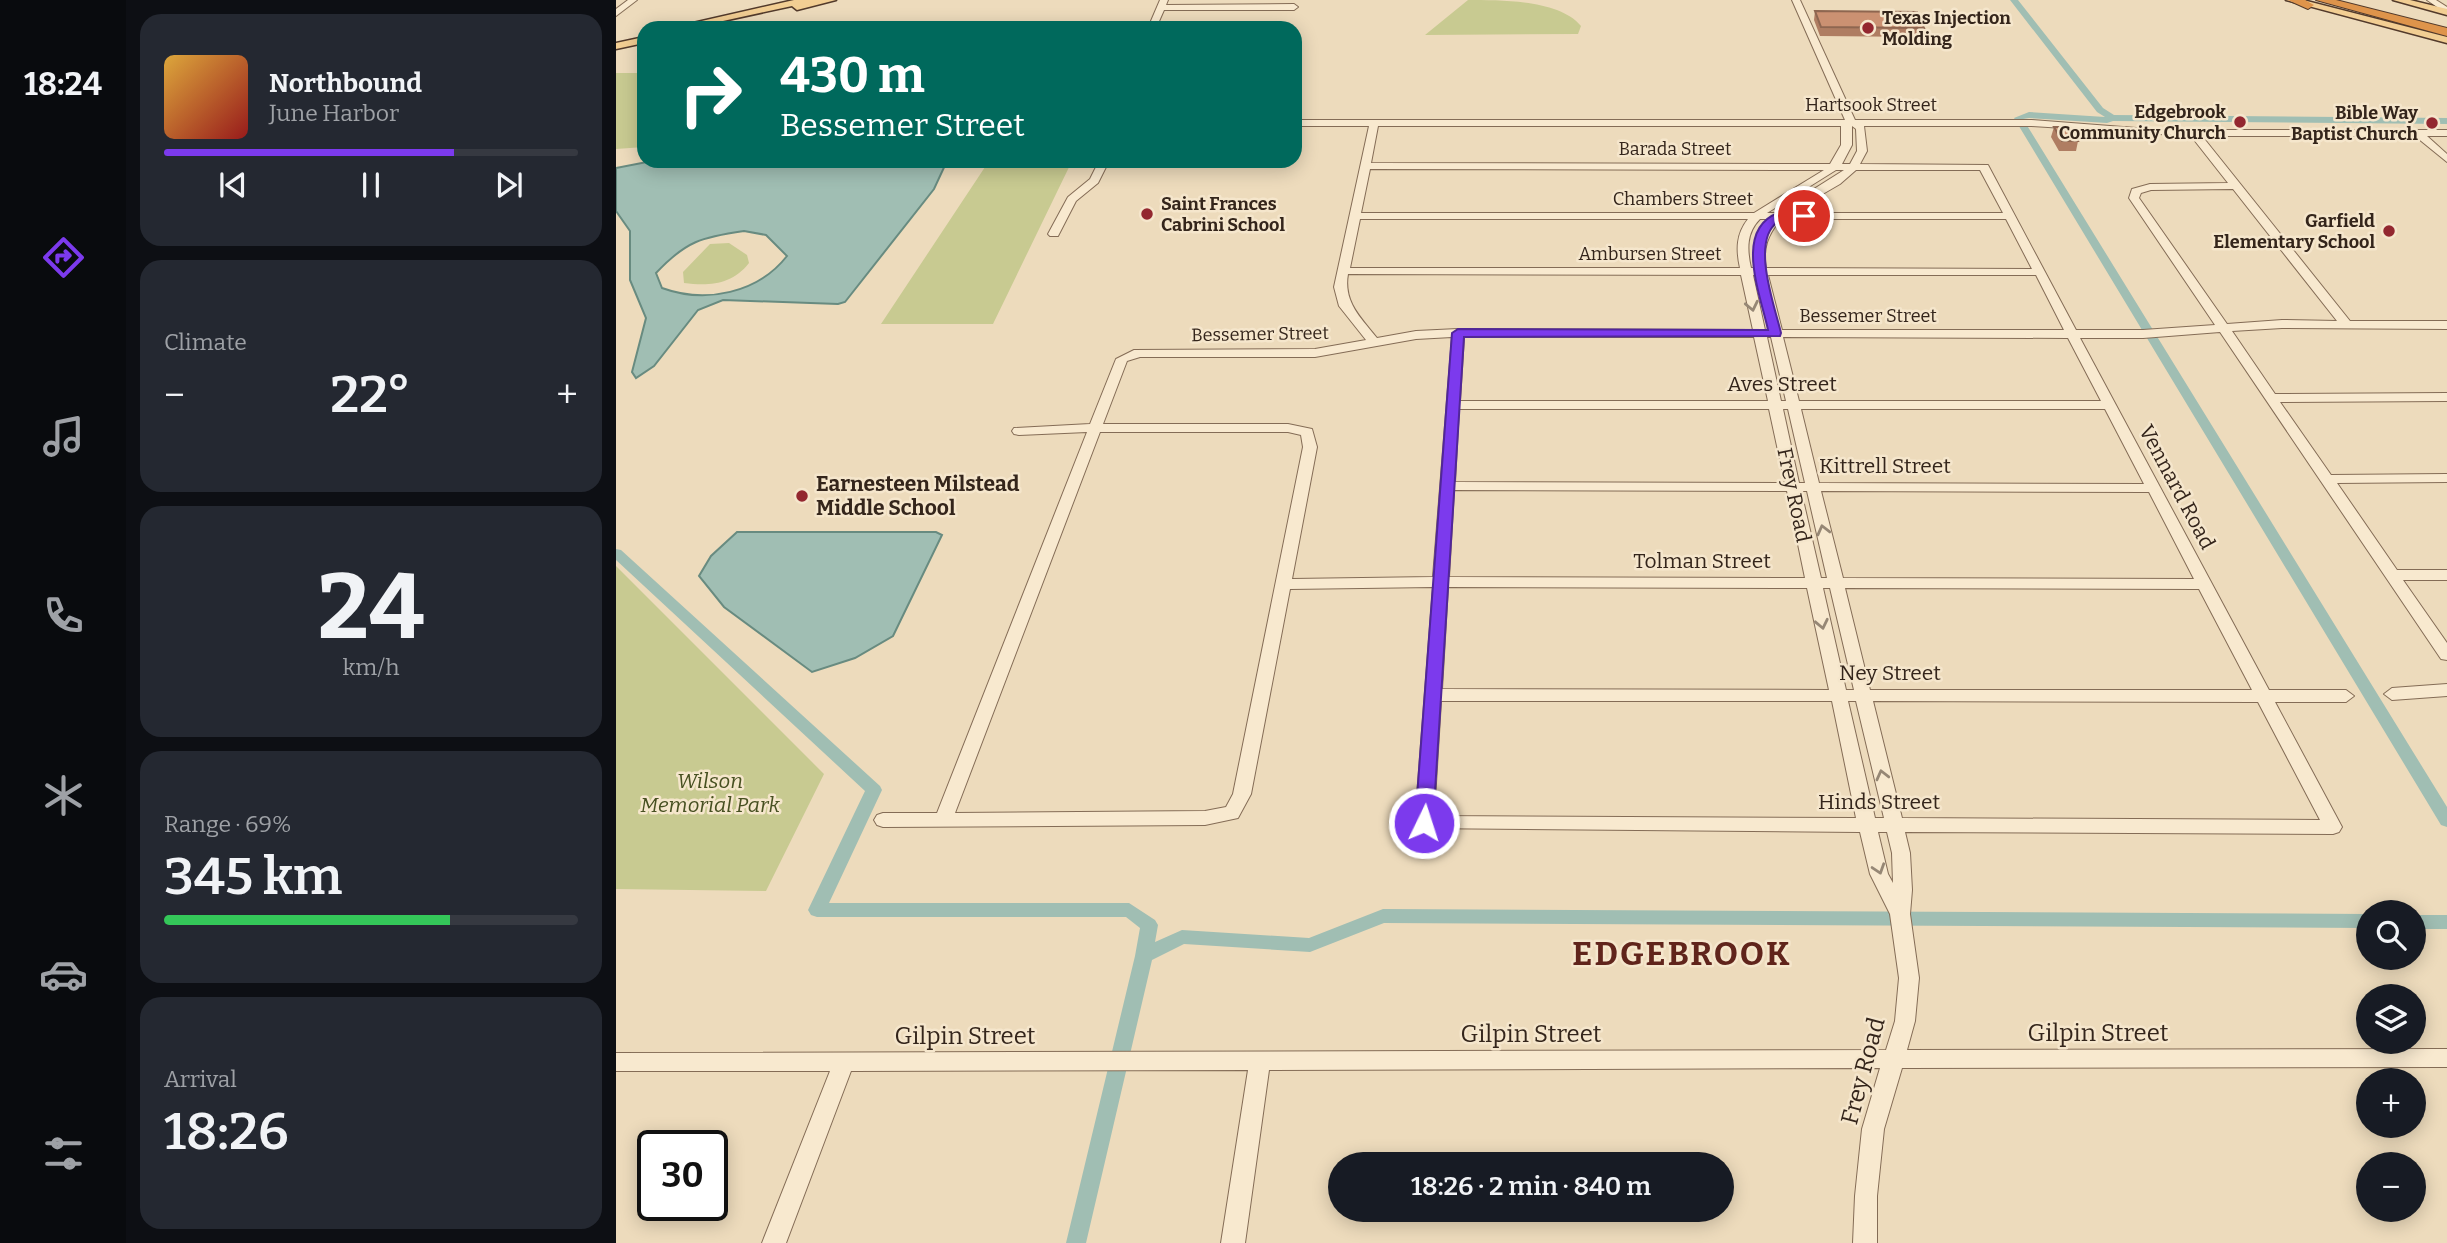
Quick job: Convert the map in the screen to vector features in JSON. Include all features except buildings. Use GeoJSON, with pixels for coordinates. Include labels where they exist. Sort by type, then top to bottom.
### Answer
{"type":"FeatureCollection","features":[{"type":"Feature","properties":{"kind":"highway"},"geometry":{"type":"LineString","coordinates":[[2292,0],[2308,5]]}},
{"type":"Feature","properties":{"kind":"highway"},"geometry":{"type":"LineString","coordinates":[[2322,0],[2447,33]]}},
{"type":"Feature","properties":{"kind":"highway"},"geometry":{"type":"LineString","coordinates":[[2342,0],[2447,27]]}},
{"type":"Feature","properties":{"kind":"highway"},"geometry":{"type":"LineString","coordinates":[[2369,0],[2447,20]]}},
{"type":"Feature","properties":{"kind":"main road"},"geometry":{"type":"LineString","coordinates":[[709,21],[808,0]]}},
{"type":"Feature","properties":{"kind":"main road"},"geometry":{"type":"LineString","coordinates":[[733,21],[831,0]]}},
{"type":"Feature","properties":{"kind":"main road"},"geometry":{"type":"LineString","coordinates":[[2398,0],[2432,4],[2447,12]]}},
{"type":"Feature","properties":{"kind":"main road"},"geometry":{"type":"LineString","coordinates":[[2308,5],[2447,40]]}},
{"type":"Feature","properties":{"kind":"main road"},"geometry":{"type":"LineString","coordinates":[[616,40],[637,36]]}},
{"type":"Feature","properties":{"kind":"main road"},"geometry":{"type":"LineString","coordinates":[[616,46],[637,42]]}},
{"type":"Feature","properties":{"kind":"street"},"geometry":{"type":"LineString","coordinates":[[1796,0],[1851,122],[1861,128],[1864,141],[1855,167]]}},
{"type":"Feature","properties":{"kind":"street"},"geometry":{"type":"LineString","coordinates":[[616,4],[630,2]]}},
{"type":"Feature","properties":{"kind":"street"},"geometry":{"type":"LineString","coordinates":[[616,13],[630,2]]}},
{"type":"Feature","properties":{"kind":"street"},"geometry":{"type":"LineString","coordinates":[[1155,21],[1162,4],[1294,7]]}},
{"type":"Feature","properties":{"kind":"street"},"geometry":{"type":"LineString","coordinates":[[1834,167],[1847,150],[1849,138],[1845,127],[1851,122]]}},
{"type":"Feature","properties":{"kind":"street","name":"Hartsook Street"},"geometry":{"type":"LineString","coordinates":[[1302,123],[2032,123],[2194,133],[2447,133]]}},
{"type":"Feature","properties":{"kind":"street"},"geometry":{"type":"LineString","coordinates":[[1374,124],[1340,287],[1345,306],[1375,344]]}},
{"type":"Feature","properties":{"kind":"street"},"geometry":{"type":"LineString","coordinates":[[2194,133],[2346,324]]}},
{"type":"Feature","properties":{"kind":"street"},"geometry":{"type":"LineString","coordinates":[[2418,133],[2447,159]]}},
{"type":"Feature","properties":{"kind":"street","name":"Barada Street"},"geometry":{"type":"LineString","coordinates":[[1365,166],[1984,167]]}},
{"type":"Feature","properties":{"kind":"street","name":"Frey Road"},"geometry":{"type":"LineString","coordinates":[[1834,167],[1825,175],[1777,201],[1751,221],[1744,235],[1742,253],[1867,825],[1879,874],[1902,921]]}},
{"type":"Feature","properties":{"kind":"street","name":"Frey Road"},"geometry":{"type":"LineString","coordinates":[[1855,167],[1829,186],[1787,207],[1769,224],[1760,238],[1758,257],[1901,853],[1902,921],[1908,988],[1905,1021],[1873,1129],[1866,1196],[1865,1243]]}},
{"type":"Feature","properties":{"kind":"street","name":"Vennard Road"},"geometry":{"type":"LineString","coordinates":[[1984,167],[2333,827]]}},
{"type":"Feature","properties":{"kind":"street"},"geometry":{"type":"LineString","coordinates":[[1054,234],[1072,199],[1094,181],[1100,168]]}},
{"type":"Feature","properties":{"kind":"street"},"geometry":{"type":"LineString","coordinates":[[2235,186],[2150,187],[2137,191],[2134,198],[2447,655]]}},
{"type":"Feature","properties":{"kind":"street","name":"Chambers Street"},"geometry":{"type":"LineString","coordinates":[[1355,216],[2010,216]]}},
{"type":"Feature","properties":{"kind":"street","name":"Ambursen Street"},"geometry":{"type":"LineString","coordinates":[[1344,271],[2040,272]]}},
{"type":"Feature","properties":{"kind":"street","name":"Bessemer Street"},"geometry":{"type":"LineString","coordinates":[[1095,428],[1122,359],[1138,353],[1315,353],[1416,335],[1458,333],[2166,334],[2281,324],[2447,325]]}},
{"type":"Feature","properties":{"kind":"street"},"geometry":{"type":"LineString","coordinates":[[1433,695],[1458,333]]}},
{"type":"Feature","properties":{"kind":"street"},"geometry":{"type":"LineString","coordinates":[[2271,398],[2447,397]]}},
{"type":"Feature","properties":{"kind":"street","name":"Aves Street"},"geometry":{"type":"LineString","coordinates":[[1453,405],[2110,405]]}},
{"type":"Feature","properties":{"kind":"street"},"geometry":{"type":"LineString","coordinates":[[943,820],[1095,428]]}},
{"type":"Feature","properties":{"kind":"street"},"geometry":{"type":"LineString","coordinates":[[883,820],[1205,818],[1232,813],[1242,794],[1310,447],[1307,432],[1288,428],[1095,428],[1019,431]]}},
{"type":"Feature","properties":{"kind":"street"},"geometry":{"type":"LineString","coordinates":[[2326,479],[2447,478]]}},
{"type":"Feature","properties":{"kind":"street","name":"Kittrell Street"},"geometry":{"type":"LineString","coordinates":[[1448,486],[2154,488]]}},
{"type":"Feature","properties":{"kind":"street"},"geometry":{"type":"LineString","coordinates":[[2392,575],[2447,575]]}},
{"type":"Feature","properties":{"kind":"street","name":"Tolman Street"},"geometry":{"type":"LineString","coordinates":[[1283,584],[2204,584]]}},
{"type":"Feature","properties":{"kind":"street"},"geometry":{"type":"LineString","coordinates":[[2392,694],[2447,690]]}},
{"type":"Feature","properties":{"kind":"street","name":"Ney Street"},"geometry":{"type":"LineString","coordinates":[[1433,695],[2346,696]]}},
{"type":"Feature","properties":{"kind":"street","name":"Hinds Street"},"geometry":{"type":"LineString","coordinates":[[1433,695],[1424,823],[2333,827]]}},
{"type":"Feature","properties":{"kind":"street","name":"Gilpin Street"},"geometry":{"type":"LineString","coordinates":[[616,1062],[2447,1058]]}},
{"type":"Feature","properties":{"kind":"street"},"geometry":{"type":"LineString","coordinates":[[1233,1243],[1260,1061]]}},
{"type":"Feature","properties":{"kind":"street"},"geometry":{"type":"LineString","coordinates":[[774,1243],[844,1062]]}},
{"type":"Feature","properties":{"kind":"green space"},"geometry":{"type":"Polygon","coordinates":[[[1468,0],[1514,1],[1545,6],[1572,17],[1581,26],[1578,34],[1425,35],[1468,0]]]}},
{"type":"Feature","properties":{"kind":"green space"},"geometry":{"type":"Polygon","coordinates":[[[616,73],[637,73],[637,148],[616,149],[616,73]]]}},
{"type":"Feature","properties":{"kind":"green space"},"geometry":{"type":"Polygon","coordinates":[[[984,168],[1069,168],[993,324],[881,324],[984,168]]]}},
{"type":"Feature","properties":{"kind":"green space"},"geometry":{"type":"Polygon","coordinates":[[[729,243],[747,255],[749,263],[742,270],[720,282],[684,283],[683,272],[710,244],[729,243]]]}},
{"type":"Feature","properties":{"kind":"green space","name":"Wilson Memorial Park"},"geometry":{"type":"Polygon","coordinates":[[[616,566],[824,774],[766,891],[616,889],[616,566]]]}},
{"type":"Feature","properties":{"kind":"water"},"geometry":{"type":"Polygon","coordinates":[[[637,164],[637,168],[944,168],[934,189],[845,302],[838,304],[723,300],[698,310],[654,366],[636,378],[632,372],[646,318],[630,280],[630,231],[616,211],[616,168],[637,164]],[[744,231],[696,242],[686,247],[656,273],[662,288],[679,293],[713,295],[746,287],[775,269],[787,256],[766,235],[744,231]]]}},
{"type":"Feature","properties":{"kind":"water"},"geometry":{"type":"Polygon","coordinates":[[[737,532],[936,532],[942,535],[893,636],[855,658],[812,672],[724,607],[699,576],[711,556],[737,532]]]}},
{"type":"Feature","properties":{"kind":"waterway"},"geometry":{"type":"LineString","coordinates":[[2014,0],[2100,110],[2112,118]]}},
{"type":"Feature","properties":{"kind":"waterway"},"geometry":{"type":"LineString","coordinates":[[2112,118],[2107,120],[2029,115],[2018,118],[2447,821]]}},
{"type":"Feature","properties":{"kind":"waterway"},"geometry":{"type":"LineString","coordinates":[[2112,118],[2447,121]]}},
{"type":"Feature","properties":{"kind":"waterway"},"geometry":{"type":"LineString","coordinates":[[616,553],[874,790],[817,910],[1129,910],[1149,925],[1144,956]]}},
{"type":"Feature","properties":{"kind":"waterway"},"geometry":{"type":"LineString","coordinates":[[1144,956],[1182,937],[1310,945],[1383,916],[2356,921]]}},
{"type":"Feature","properties":{"kind":"waterway"},"geometry":{"type":"LineString","coordinates":[[2426,922],[2447,922]]}},
{"type":"Feature","properties":{"kind":"waterway"},"geometry":{"type":"LineString","coordinates":[[1076,1243],[1144,956]]}},
{"type":"Feature","properties":{"kind":"place","name":"Texas Injection Molding"},"geometry":{"type":"Point","coordinates":[1868,28]}},
{"type":"Feature","properties":{"kind":"place","name":"Edgebrook Community Church"},"geometry":{"type":"Point","coordinates":[2240,122]}},
{"type":"Feature","properties":{"kind":"place","name":"Bible Way Baptist Church"},"geometry":{"type":"Point","coordinates":[2432,123]}},
{"type":"Feature","properties":{"kind":"place","name":"Saint Frances Cabrini School"},"geometry":{"type":"Point","coordinates":[1147,214]}},
{"type":"Feature","properties":{"kind":"place","name":"Garfield Elementary School"},"geometry":{"type":"Point","coordinates":[2389,231]}},
{"type":"Feature","properties":{"kind":"place","name":"Earnesteen Milstead Middle School"},"geometry":{"type":"Point","coordinates":[802,496]}},
{"type":"Feature","properties":{"kind":"district","name":"EDGEBROOK"},"geometry":{"type":"Point","coordinates":[1682,953]}},
{"type":"Feature","properties":{"kind":"route"},"geometry":{"type":"LineString","coordinates":[[1424,823],[1458,333],[1775,333],[1758,257],[1760,238],[1778,216],[1804,216]]}}]}
